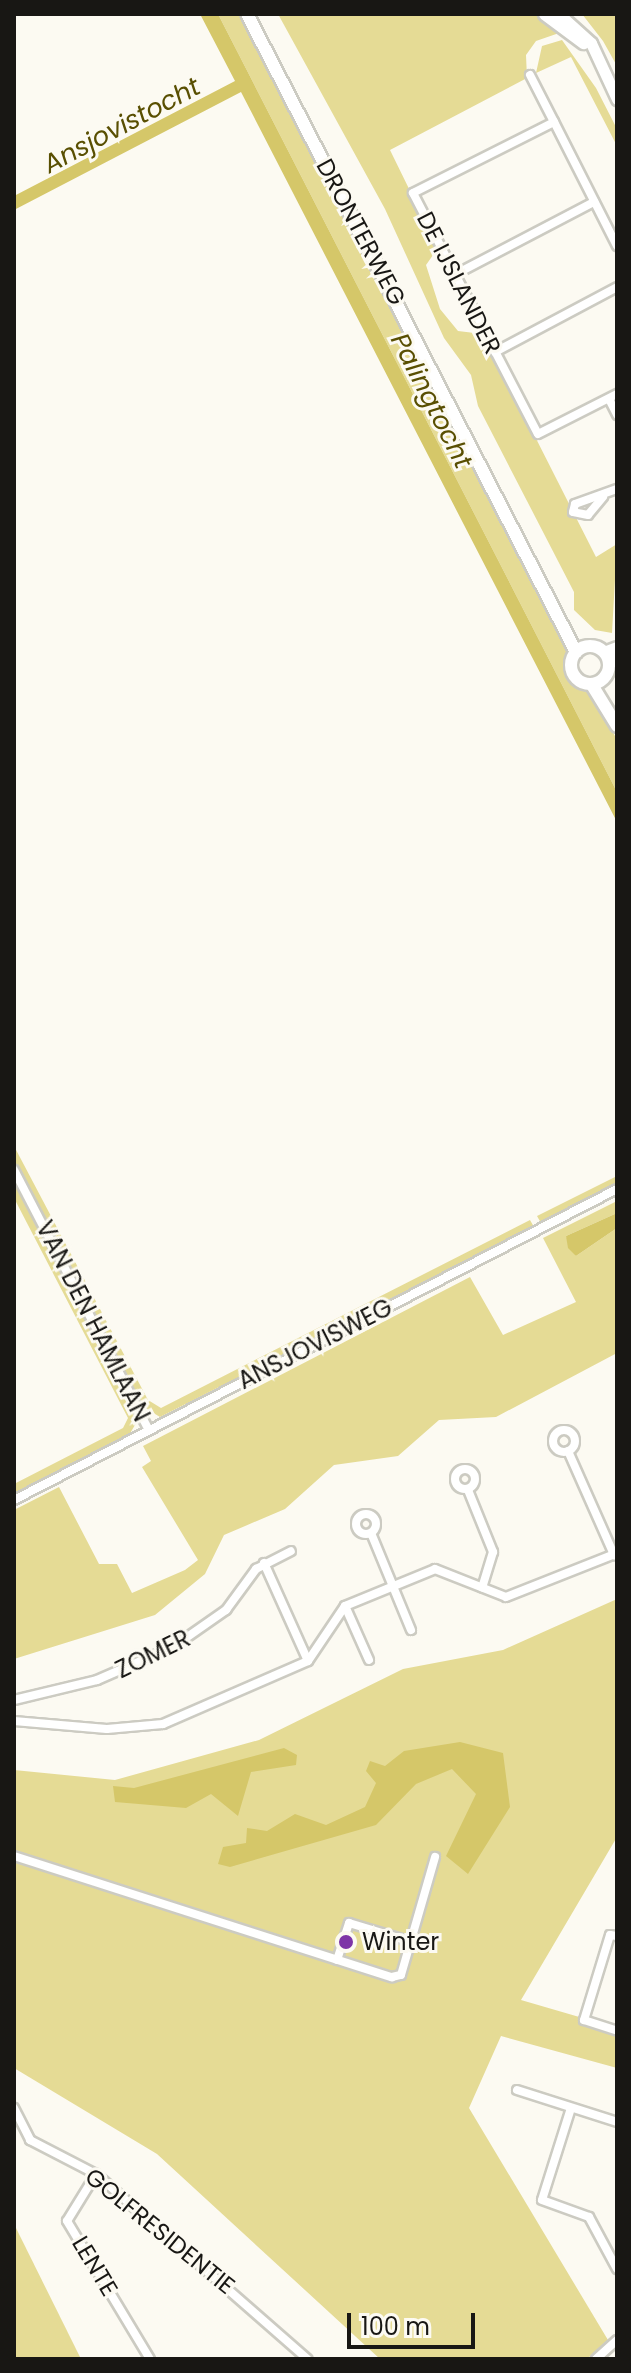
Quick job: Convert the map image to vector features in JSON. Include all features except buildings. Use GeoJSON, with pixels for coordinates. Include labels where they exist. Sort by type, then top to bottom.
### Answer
{"type":"FeatureCollection","features":[{"type":"Feature","properties":{"kind":"main road","name":"DRONTERWEG"},"geometry":{"type":"LineString","coordinates":[[247,14],[563,621],[581,649]]}},
{"type":"Feature","properties":{"kind":"main road"},"geometry":{"type":"LineString","coordinates":[[598,682],[572,674],[581,649],[610,658],[598,682],[617,726]]}},
{"type":"Feature","properties":{"kind":"street"},"geometry":{"type":"LineString","coordinates":[[554,15],[583,33],[617,99]]}},
{"type":"Feature","properties":{"kind":"street"},"geometry":{"type":"LineString","coordinates":[[530,75],[616,243]]}},
{"type":"Feature","properties":{"kind":"street","name":"DE IJSLANDER"},"geometry":{"type":"LineString","coordinates":[[554,122],[413,193],[538,434],[613,396]]}},
{"type":"Feature","properties":{"kind":"street"},"geometry":{"type":"LineString","coordinates":[[456,274],[594,202]]}},
{"type":"Feature","properties":{"kind":"street"},"geometry":{"type":"LineString","coordinates":[[495,352],[617,287]]}},
{"type":"Feature","properties":{"kind":"street"},"geometry":{"type":"LineString","coordinates":[[613,396],[617,415]]}},
{"type":"Feature","properties":{"kind":"street"},"geometry":{"type":"LineString","coordinates":[[603,497],[617,489]]}},
{"type":"Feature","properties":{"kind":"street"},"geometry":{"type":"LineString","coordinates":[[610,658],[617,647]]}},
{"type":"Feature","properties":{"kind":"street","name":"VAN DEN HAMLAAN"},"geometry":{"type":"LineString","coordinates":[[14,1170],[149,1430]]}},
{"type":"Feature","properties":{"kind":"street","name":"ANSJOVISWEG"},"geometry":{"type":"LineString","coordinates":[[14,1500],[617,1189]]}},
{"type":"Feature","properties":{"kind":"street"},"geometry":{"type":"LineString","coordinates":[[14,1721],[107,1729],[163,1724],[308,1661],[345,1606],[435,1569],[482,1587],[521,1594],[616,1554],[568,1451]]}},
{"type":"Feature","properties":{"kind":"street"},"geometry":{"type":"LineString","coordinates":[[468,1490],[493,1552],[482,1587]]}},
{"type":"Feature","properties":{"kind":"street"},"geometry":{"type":"LineString","coordinates":[[371,1533],[411,1630]]}},
{"type":"Feature","properties":{"kind":"street","name":"ZOMER"},"geometry":{"type":"LineString","coordinates":[[14,1700],[97,1680],[173,1647],[226,1610],[264,1563],[291,1551]]}},
{"type":"Feature","properties":{"kind":"street"},"geometry":{"type":"LineString","coordinates":[[264,1563],[308,1661]]}},
{"type":"Feature","properties":{"kind":"street"},"geometry":{"type":"LineString","coordinates":[[345,1606],[369,1660]]}},
{"type":"Feature","properties":{"kind":"street"},"geometry":{"type":"LineString","coordinates":[[14,1856],[392,1977],[401,1975],[435,1857]]}},
{"type":"Feature","properties":{"kind":"street"},"geometry":{"type":"LineString","coordinates":[[337,1960],[349,1923],[412,1942]]}},
{"type":"Feature","properties":{"kind":"street"},"geometry":{"type":"LineString","coordinates":[[617,1936],[610,1935],[584,2020],[617,2031]]}},
{"type":"Feature","properties":{"kind":"street"},"geometry":{"type":"LineString","coordinates":[[517,2090],[617,2122]]}},
{"type":"Feature","properties":{"kind":"street","name":"GOLFRESIDENTIE"},"geometry":{"type":"LineString","coordinates":[[14,2108],[30,2140],[96,2174],[307,2359]]}},
{"type":"Feature","properties":{"kind":"street"},"geometry":{"type":"LineString","coordinates":[[571,2108],[542,2200],[589,2217],[617,2269]]}},
{"type":"Feature","properties":{"kind":"street","name":"LENTE"},"geometry":{"type":"LineString","coordinates":[[96,2174],[67,2221],[150,2359]]}},
{"type":"Feature","properties":{"kind":"street"},"geometry":{"type":"LineString","coordinates":[[596,2359],[617,2340]]}},
{"type":"Feature","properties":{"kind":"shaded area"},"geometry":{"type":"Polygon","coordinates":[[[200,14],[218,14],[617,792],[617,822],[241,92],[14,210],[14,196],[235,81],[200,14]]]}},
{"type":"Feature","properties":{"kind":"shaded area"},"geometry":{"type":"Polygon","coordinates":[[[218,14],[241,14],[568,644],[568,676],[595,697],[617,740],[617,792],[218,14]]]}},
{"type":"Feature","properties":{"kind":"shaded area"},"geometry":{"type":"Polygon","coordinates":[[[278,14],[534,14],[562,32],[536,41],[526,55],[527,78],[390,150],[438,248],[426,265],[440,309],[458,331],[483,334],[596,557],[617,544],[612,633],[595,630],[574,610],[574,592],[478,406],[471,375],[444,338],[385,209],[278,14]]]}},
{"type":"Feature","properties":{"kind":"shaded area"},"geometry":{"type":"Polygon","coordinates":[[[582,14],[617,14],[617,66],[603,41],[582,14]]]}},
{"type":"Feature","properties":{"kind":"shaded area"},"geometry":{"type":"Polygon","coordinates":[[[562,40],[596,88],[617,129],[617,146],[571,57],[536,73],[542,46],[562,40]]]}},
{"type":"Feature","properties":{"kind":"shaded area"},"geometry":{"type":"Polygon","coordinates":[[[14,1146],[148,1400],[161,1408],[530,1220],[534,1227],[160,1417],[142,1406],[103,1335],[14,1163],[14,1146]]]}},
{"type":"Feature","properties":{"kind":"shaded area"},"geometry":{"type":"Polygon","coordinates":[[[14,1176],[138,1420],[129,1435],[14,1494],[14,1484],[123,1428],[128,1418],[14,1198],[14,1176]]]}},
{"type":"Feature","properties":{"kind":"shaded area"},"geometry":{"type":"Polygon","coordinates":[[[617,1176],[617,1184],[541,1223],[537,1216],[617,1176]]]}},
{"type":"Feature","properties":{"kind":"shaded area"},"geometry":{"type":"Polygon","coordinates":[[[617,1201],[617,1213],[566,1236],[576,1256],[617,1228],[617,1353],[496,1417],[439,1420],[398,1456],[334,1465],[285,1509],[224,1535],[205,1574],[155,1615],[14,1659],[14,1510],[59,1487],[99,1564],[117,1564],[132,1593],[185,1570],[198,1560],[142,1467],[151,1461],[143,1446],[470,1277],[503,1335],[576,1302],[543,1238],[617,1201]]]}},
{"type":"Feature","properties":{"kind":"shaded area"},"geometry":{"type":"Polygon","coordinates":[[[617,1213],[617,1228],[576,1256],[568,1248],[566,1236],[617,1213]]]}},
{"type":"Feature","properties":{"kind":"shaded area"},"geometry":{"type":"Polygon","coordinates":[[[617,1599],[617,1837],[521,2000],[617,2028],[617,2068],[501,2036],[469,2108],[608,2340],[587,2359],[380,2359],[157,2154],[14,2068],[14,1770],[115,1780],[259,1740],[403,1669],[503,1650],[617,1599]]]}},
{"type":"Feature","properties":{"kind":"shaded area"},"geometry":{"type":"Polygon","coordinates":[[[460,1742],[503,1753],[510,1807],[468,1874],[446,1856],[476,1794],[452,1769],[416,1784],[376,1825],[230,1867],[218,1864],[223,1847],[246,1843],[247,1828],[267,1831],[295,1814],[326,1825],[365,1807],[376,1783],[366,1771],[370,1761],[385,1766],[404,1751],[460,1742]]]}},
{"type":"Feature","properties":{"kind":"shaded area"},"geometry":{"type":"Polygon","coordinates":[[[284,1748],[297,1755],[296,1765],[251,1772],[238,1816],[211,1794],[186,1808],[115,1802],[113,1786],[134,1788],[284,1748]]]}},
{"type":"Feature","properties":{"kind":"shaded area"},"geometry":{"type":"Polygon","coordinates":[[[14,2224],[81,2359],[14,2359],[14,2224]]]}},
{"type":"Feature","properties":{"kind":"place","name":"Winter"},"geometry":{"type":"Point","coordinates":[346,1942]}},
{"type":"Feature","properties":{"kind":"water label","name":"Ansjovistocht"},"geometry":{"type":"Point","coordinates":[122,126]}},
{"type":"Feature","properties":{"kind":"water label","name":"Palingtocht"},"geometry":{"type":"Point","coordinates":[431,401]}}]}
